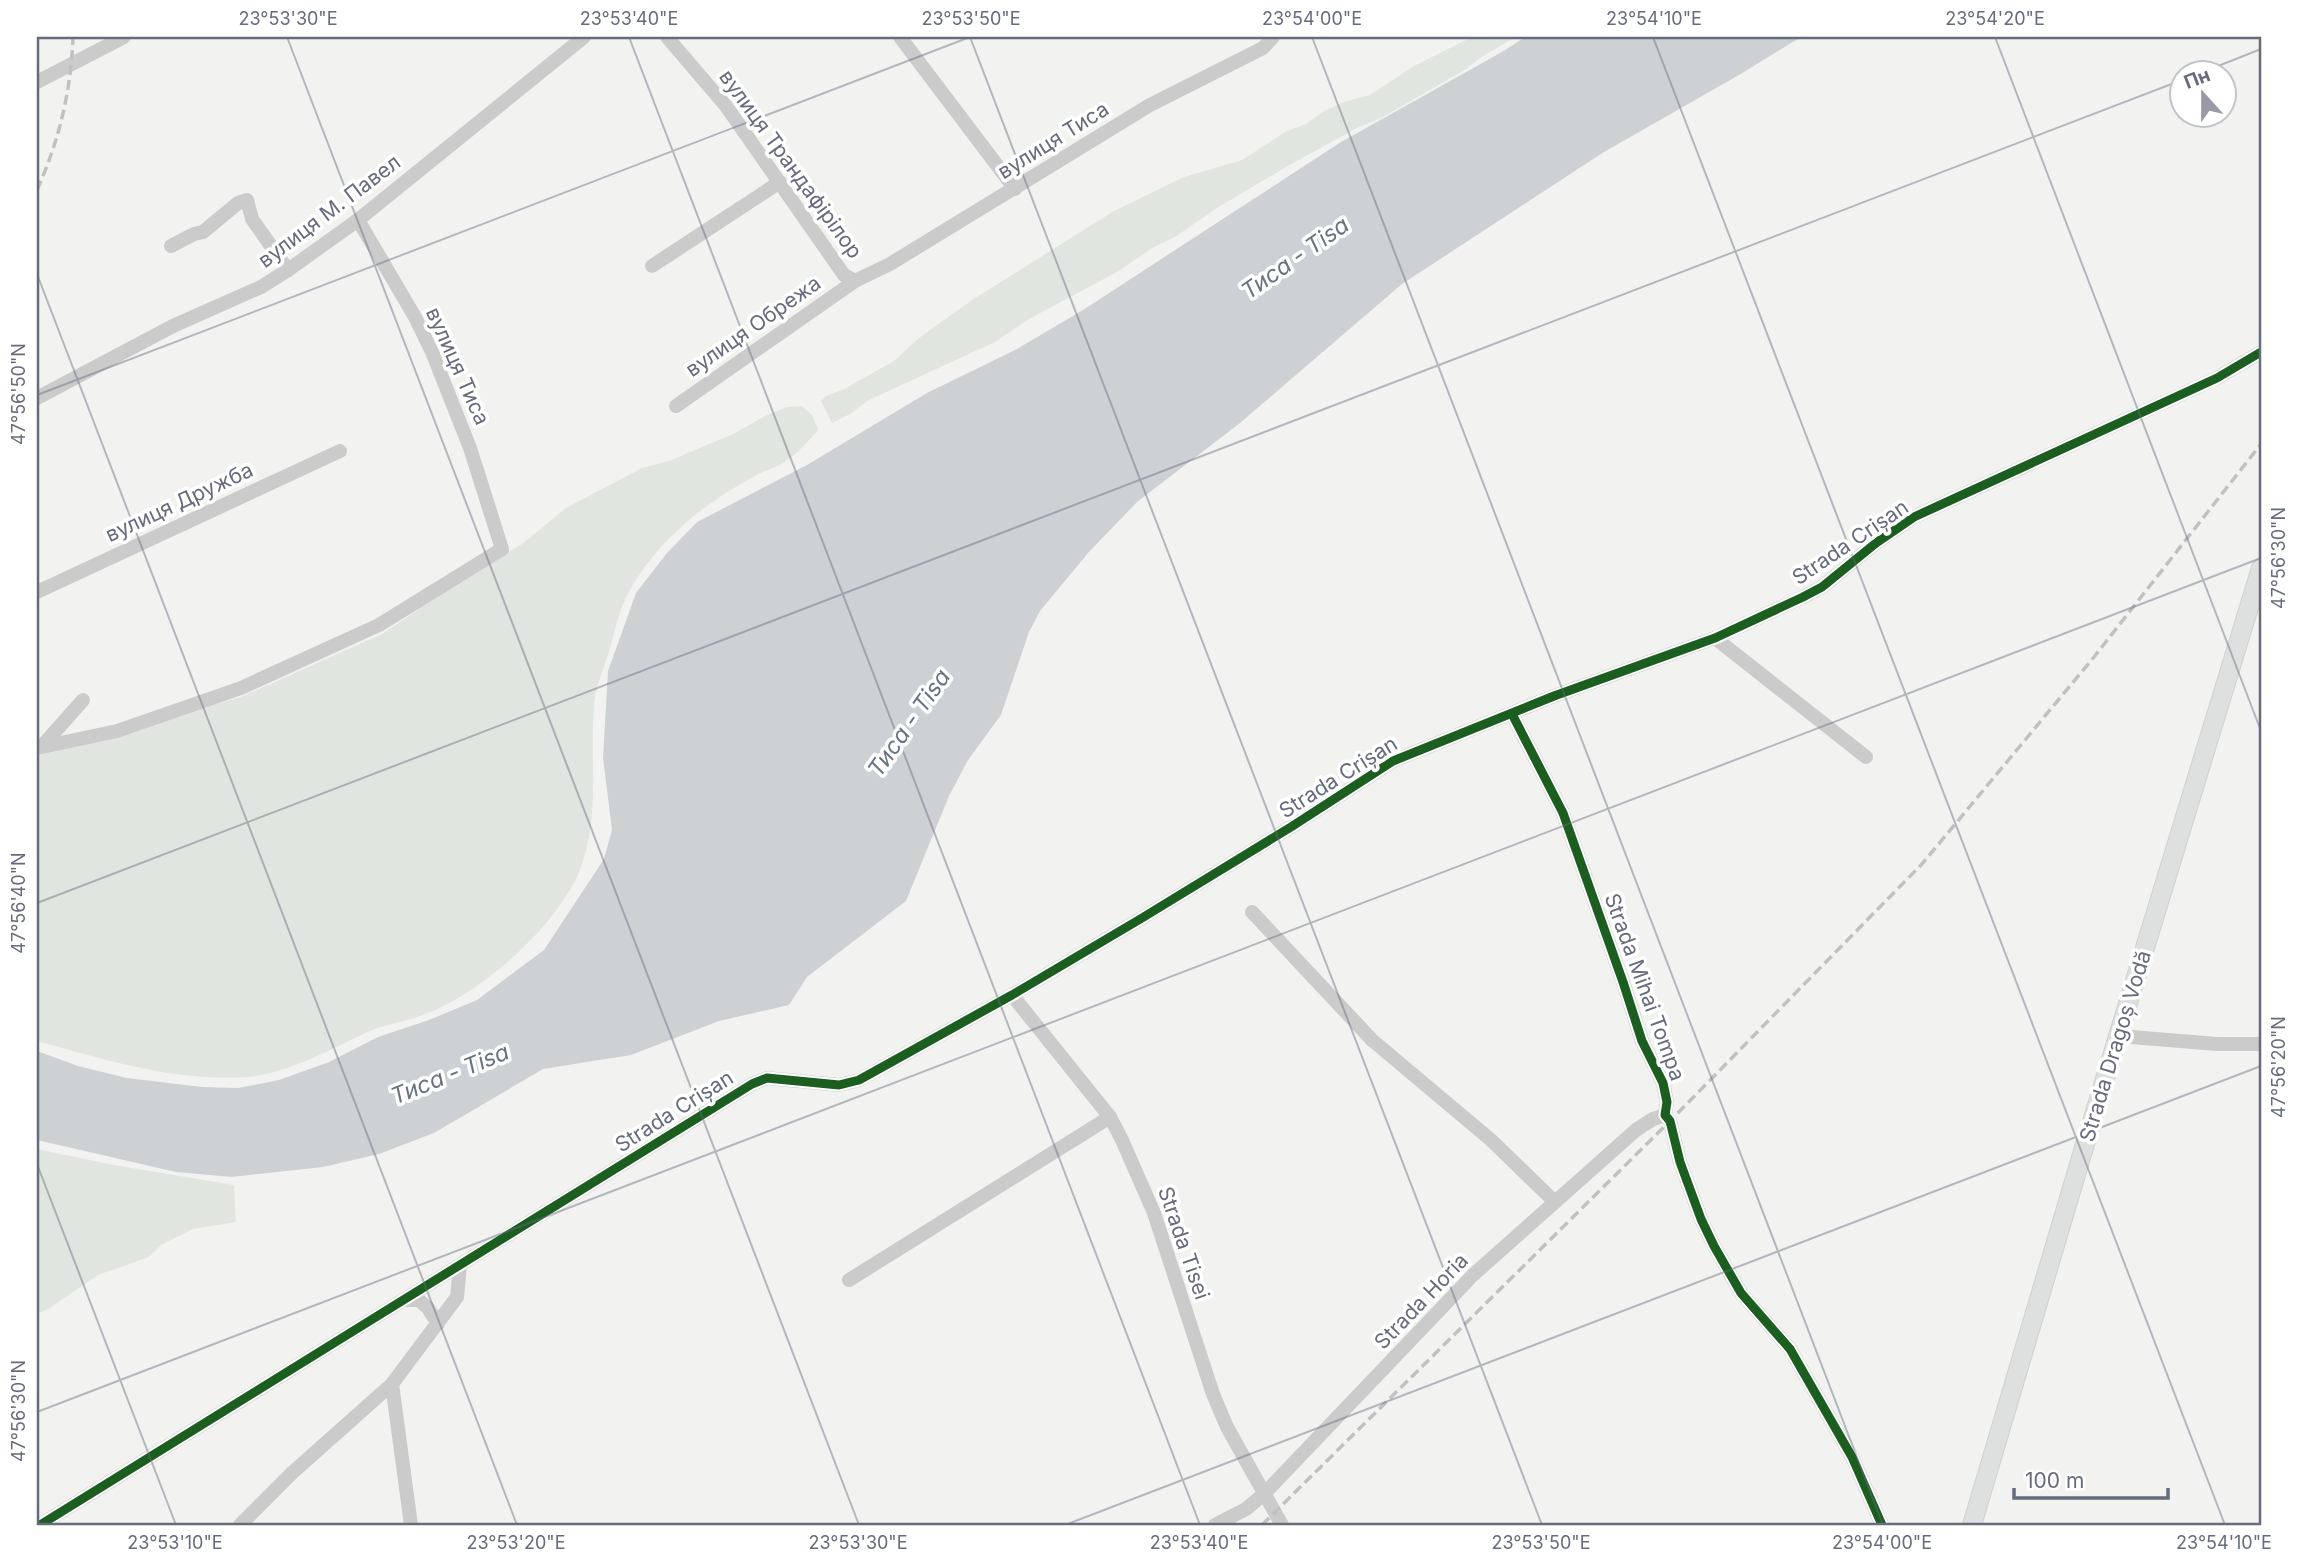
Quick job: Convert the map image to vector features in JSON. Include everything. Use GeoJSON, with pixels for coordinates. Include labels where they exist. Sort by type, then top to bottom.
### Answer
{"type":"FeatureCollection","features":[{"type":"Feature","properties":{"kind":"main road","name":"Strada Dragoș Vodă"},"geometry":{"type":"LineString","coordinates":[[1972,1525],[2261,570]]}},
{"type":"Feature","properties":{"kind":"street"},"geometry":{"type":"LineString","coordinates":[[37,82],[124,37]]}},
{"type":"Feature","properties":{"kind":"street","name":"вулиця М. Павел"},"geometry":{"type":"LineString","coordinates":[[37,398],[173,326],[261,287],[288,270],[358,220],[584,37]]}},
{"type":"Feature","properties":{"kind":"street","name":"вулиця Трандафірілор"},"geometry":{"type":"LineString","coordinates":[[667,37],[726,106],[844,275],[855,281]]}},
{"type":"Feature","properties":{"kind":"street"},"geometry":{"type":"LineString","coordinates":[[900,37],[1016,189]]}},
{"type":"Feature","properties":{"kind":"street","name":"вулиця Тиса"},"geometry":{"type":"LineString","coordinates":[[855,281],[891,264],[1150,105],[1263,48],[1273,37]]}},
{"type":"Feature","properties":{"kind":"street"},"geometry":{"type":"LineString","coordinates":[[652,266],[780,182]]}},
{"type":"Feature","properties":{"kind":"street"},"geometry":{"type":"LineString","coordinates":[[171,246],[194,233],[203,232],[238,202],[247,200],[252,219],[288,270]]}},
{"type":"Feature","properties":{"kind":"street","name":"вулиця Тиса"},"geometry":{"type":"LineString","coordinates":[[41,746],[117,731],[241,688],[379,625],[502,549],[470,447],[432,352],[415,317],[358,220]]}},
{"type":"Feature","properties":{"kind":"street","name":"вулиця Обрежа"},"geometry":{"type":"LineString","coordinates":[[676,405],[855,281]]}},
{"type":"Feature","properties":{"kind":"street","name":"Strada Crișan"},"geometry":{"type":"LineString","coordinates":[[40,1525],[758,1081],[779,1078],[803,1083],[839,1085],[859,1080],[1012,995],[1251,852],[1393,761],[1715,638],[1822,587],[1876,543],[1914,517],[2217,378],[2261,352]]}},
{"type":"Feature","properties":{"kind":"street","name":"вулиця Дружба"},"geometry":{"type":"LineString","coordinates":[[37,592],[340,451]]}},
{"type":"Feature","properties":{"kind":"street"},"geometry":{"type":"LineString","coordinates":[[1715,638],[1866,757]]}},
{"type":"Feature","properties":{"kind":"street"},"geometry":{"type":"LineString","coordinates":[[41,746],[83,700]]}},
{"type":"Feature","properties":{"kind":"street","name":"Strada Mihai Tompa"},"geometry":{"type":"LineString","coordinates":[[1512,714],[1563,813],[1642,1041],[1663,1083],[1667,1102],[1665,1115],[1670,1121],[1680,1162],[1701,1219],[1741,1293],[1790,1349],[1852,1457],[1882,1525]]}},
{"type":"Feature","properties":{"kind":"street"},"geometry":{"type":"LineString","coordinates":[[1252,912],[1372,1040],[1491,1140],[1555,1202]]}},
{"type":"Feature","properties":{"kind":"street","name":"Strada Tisei"},"geometry":{"type":"LineString","coordinates":[[1012,995],[1110,1116],[1154,1213],[1213,1394],[1227,1427],[1282,1525]]}},
{"type":"Feature","properties":{"kind":"street"},"geometry":{"type":"LineString","coordinates":[[2119,1036],[2217,1044],[2261,1044]]}},
{"type":"Feature","properties":{"kind":"street","name":"Strada Horia"},"geometry":{"type":"LineString","coordinates":[[1214,1525],[1245,1509],[1264,1494],[1473,1275],[1636,1130],[1665,1115]]}},
{"type":"Feature","properties":{"kind":"street"},"geometry":{"type":"LineString","coordinates":[[849,1280],[1110,1116]]}},
{"type":"Feature","properties":{"kind":"street"},"geometry":{"type":"LineString","coordinates":[[240,1525],[292,1473],[392,1384],[457,1297],[460,1265]]}},
{"type":"Feature","properties":{"kind":"street"},"geometry":{"type":"LineString","coordinates":[[403,1300],[419,1300],[438,1324]]}},
{"type":"Feature","properties":{"kind":"street"},"geometry":{"type":"LineString","coordinates":[[392,1384],[411,1525]]}},
{"type":"Feature","properties":{"kind":"shaded area"},"geometry":{"type":"Polygon","coordinates":[[[1472,37],[1516,37],[1381,118],[1357,128],[1286,167],[1117,272],[1029,319],[995,342],[869,400],[832,423],[821,401],[826,396],[894,361],[919,338],[972,300],[1114,211],[1184,177],[1242,160],[1324,111],[1346,101],[1370,95],[1414,66],[1472,37]]]}},
{"type":"Feature","properties":{"kind":"shaded area"},"geometry":{"type":"Polygon","coordinates":[[[802,406],[812,415],[818,430],[810,440],[780,465],[756,475],[715,500],[679,529],[649,562],[625,600],[595,700],[592,808],[587,848],[571,889],[537,934],[516,955],[469,991],[445,1005],[423,1015],[375,1029],[324,1053],[264,1075],[221,1078],[167,1073],[37,1041],[37,754],[241,697],[382,634],[522,544],[566,508],[642,468],[669,461],[787,407],[802,406]]]}},
{"type":"Feature","properties":{"kind":"shaded area"},"geometry":{"type":"Polygon","coordinates":[[[37,1149],[234,1185],[236,1222],[193,1229],[161,1245],[149,1257],[98,1275],[37,1314],[37,1149]]]}},
{"type":"Feature","properties":{"kind":"water","name":"Тиса - Tisa"},"geometry":{"type":"Polygon","coordinates":[[[1525,37],[1801,37],[1604,152],[1402,284],[1240,423],[1137,502],[1088,553],[1040,611],[1029,632],[1001,715],[968,760],[949,796],[906,901],[807,977],[789,1005],[719,1021],[631,1055],[543,1069],[434,1133],[379,1154],[323,1167],[232,1177],[176,1172],[37,1140],[37,1051],[78,1066],[127,1078],[202,1087],[238,1088],[279,1080],[329,1062],[378,1037],[477,1000],[544,950],[604,859],[612,830],[603,758],[608,671],[636,593],[667,553],[697,522],[807,465],[927,393],[1015,350],[1083,310],[1341,142],[1525,37]]]}},
{"type":"Feature","properties":{"kind":"railway"},"geometry":{"type":"LineString","coordinates":[[37,190],[52,153],[62,115],[70,77],[73,37]]}},
{"type":"Feature","properties":{"kind":"railway"},"geometry":{"type":"LineString","coordinates":[[1262,1525],[1670,1121],[1922,864],[2094,657],[2261,444]]}},
{"type":"Feature","properties":{"kind":"cycle path"},"geometry":{"type":"LineString","coordinates":[[40,1525],[752,1084],[767,1078],[839,1085],[859,1080],[1012,995],[1142,918],[1393,761],[1554,696],[1715,638],[1803,597],[1822,587],[1876,543],[1914,517],[2217,378],[2261,352]]}},
{"type":"Feature","properties":{"kind":"cycle path"},"geometry":{"type":"LineString","coordinates":[[1512,714],[1563,813],[1642,1041],[1663,1083],[1667,1102],[1665,1115],[1670,1121],[1680,1162],[1701,1219],[1741,1293],[1790,1349],[1852,1457],[1882,1525]]}}]}
